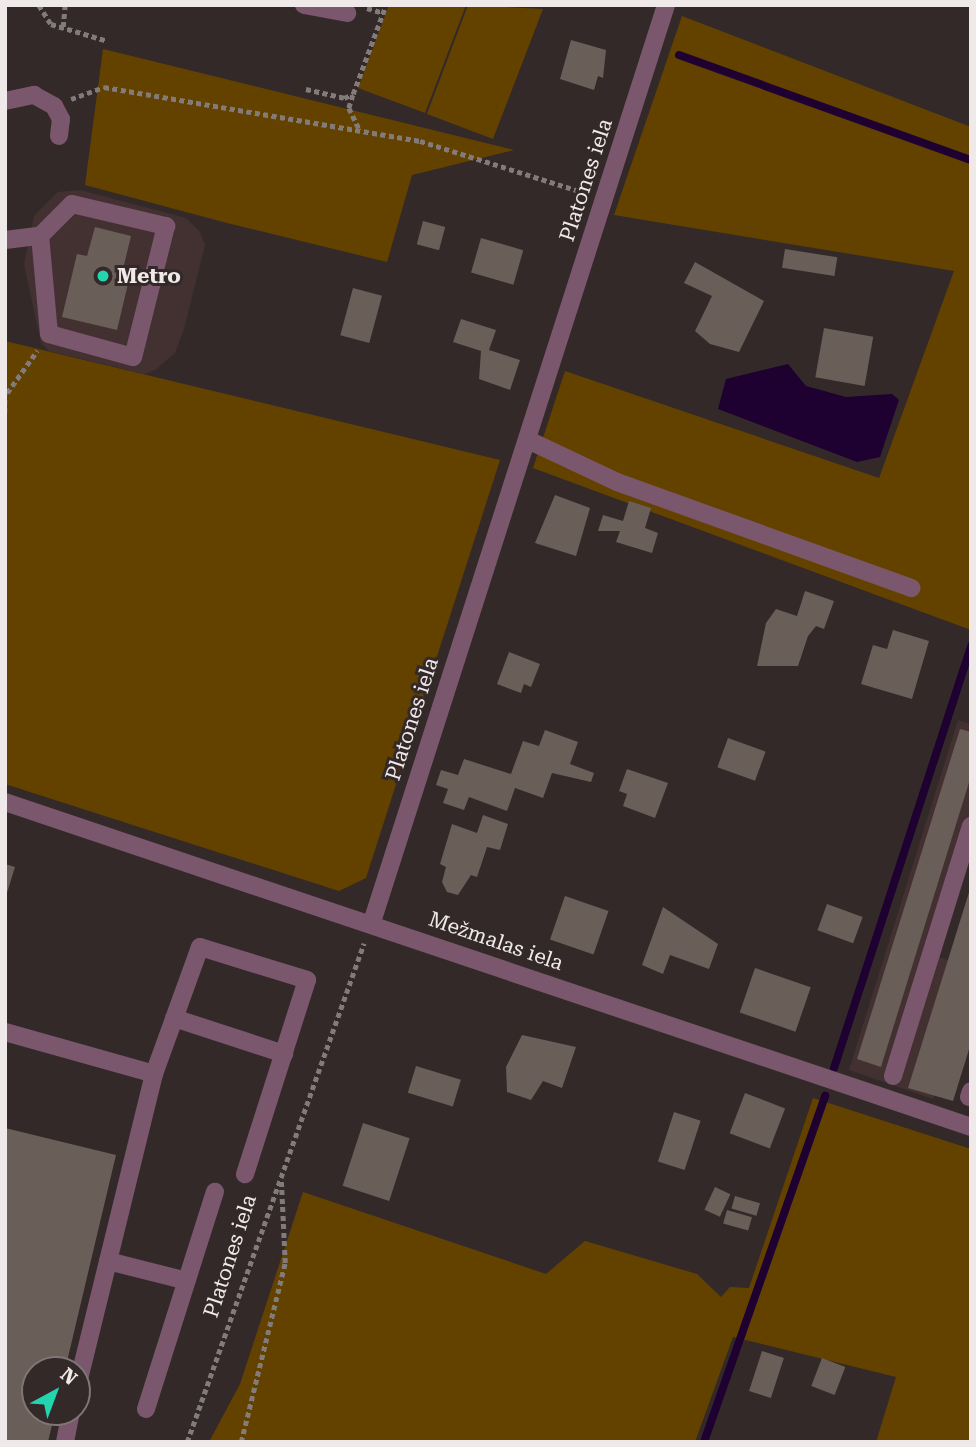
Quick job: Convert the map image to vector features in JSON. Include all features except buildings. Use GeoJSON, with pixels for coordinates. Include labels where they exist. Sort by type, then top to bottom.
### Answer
{"type":"FeatureCollection","features":[{"type":"Feature","properties":{"kind":"street"},"geometry":{"type":"LineString","coordinates":[[304,5],[347,13]]}},
{"type":"Feature","properties":{"kind":"street","name":"Platones iela"},"geometry":{"type":"LineString","coordinates":[[372,922],[530,440],[666,5]]}},
{"type":"Feature","properties":{"kind":"street"},"geometry":{"type":"LineString","coordinates":[[9,96],[34,95],[54,106],[59,136]]}},
{"type":"Feature","properties":{"kind":"street"},"geometry":{"type":"LineString","coordinates":[[10,235],[40,236],[72,204],[166,226],[134,357],[49,334],[40,236]]}},
{"type":"Feature","properties":{"kind":"street"},"geometry":{"type":"LineString","coordinates":[[530,440],[654,497],[911,588]]}},
{"type":"Feature","properties":{"kind":"street","name":"Mežmalas iela"},"geometry":{"type":"LineString","coordinates":[[5,802],[372,922],[971,1127]]}},
{"type":"Feature","properties":{"kind":"street"},"geometry":{"type":"LineString","coordinates":[[894,1076],[971,826]]}},
{"type":"Feature","properties":{"kind":"street"},"geometry":{"type":"LineString","coordinates":[[85,1356],[154,1074],[200,947],[307,980],[245,1174]]}},
{"type":"Feature","properties":{"kind":"street"},"geometry":{"type":"LineString","coordinates":[[174,1018],[284,1054]]}},
{"type":"Feature","properties":{"kind":"street"},"geometry":{"type":"LineString","coordinates":[[5,1032],[154,1074]]}},
{"type":"Feature","properties":{"kind":"street"},"geometry":{"type":"LineString","coordinates":[[146,1409],[215,1192]]}},
{"type":"Feature","properties":{"kind":"street"},"geometry":{"type":"LineString","coordinates":[[108,1261],[187,1281]]}},
{"type":"Feature","properties":{"kind":"path"},"geometry":{"type":"LineString","coordinates":[[39,5],[44,19],[63,28],[108,41]]}},
{"type":"Feature","properties":{"kind":"path"},"geometry":{"type":"LineString","coordinates":[[63,28],[65,5]]}},
{"type":"Feature","properties":{"kind":"path"},"geometry":{"type":"LineString","coordinates":[[360,131],[349,108],[386,5]]}},
{"type":"Feature","properties":{"kind":"path"},"geometry":{"type":"LineString","coordinates":[[54,106],[104,87],[420,141],[604,197]]}},
{"type":"Feature","properties":{"kind":"path"},"geometry":{"type":"LineString","coordinates":[[306,89],[344,98],[353,94]]}},
{"type":"Feature","properties":{"kind":"path"},"geometry":{"type":"LineString","coordinates":[[5,416],[6,392],[49,334]]}},
{"type":"Feature","properties":{"kind":"path","name":"Platones iela"},"geometry":{"type":"LineString","coordinates":[[187,1442],[372,922]]}},
{"type":"Feature","properties":{"kind":"path"},"geometry":{"type":"LineString","coordinates":[[241,1442],[285,1263],[280,1177]]}},
{"type":"Feature","properties":{"kind":"shaded area"},"geometry":{"type":"Polygon","coordinates":[[[389,5],[466,5],[425,113],[358,88],[389,5]]]}},
{"type":"Feature","properties":{"kind":"shaded area"},"geometry":{"type":"Polygon","coordinates":[[[468,5],[543,9],[493,139],[427,114],[468,5]]]}},
{"type":"Feature","properties":{"kind":"shaded area"},"geometry":{"type":"Polygon","coordinates":[[[682,16],[971,127],[971,630],[533,468],[565,371],[879,478],[954,271],[614,215],[682,16]]]}},
{"type":"Feature","properties":{"kind":"shaded area"},"geometry":{"type":"Polygon","coordinates":[[[103,49],[514,150],[412,175],[387,262],[227,223],[85,185],[103,49]]]}},
{"type":"Feature","properties":{"kind":"shaded area"},"geometry":{"type":"Polygon","coordinates":[[[80,190],[186,218],[200,232],[205,245],[184,329],[175,353],[155,370],[144,374],[49,351],[41,343],[24,264],[34,216],[58,192],[80,190]]]}},
{"type":"Feature","properties":{"kind":"shaded area"},"geometry":{"type":"Polygon","coordinates":[[[5,341],[500,460],[366,878],[339,891],[5,784],[5,341]]]}},
{"type":"Feature","properties":{"kind":"shaded area"},"geometry":{"type":"Polygon","coordinates":[[[788,364],[806,386],[846,397],[892,394],[899,400],[880,457],[857,462],[718,409],[726,379],[788,364]]]}},
{"type":"Feature","properties":{"kind":"shaded area"},"geometry":{"type":"Polygon","coordinates":[[[958,720],[971,724],[971,851],[935,956],[971,967],[971,975],[933,1099],[849,1070],[958,720]]]}},
{"type":"Feature","properties":{"kind":"shaded area"},"geometry":{"type":"Polygon","coordinates":[[[813,1098],[971,1149],[971,1442],[876,1442],[896,1377],[733,1337],[695,1442],[209,1442],[240,1384],[303,1192],[546,1274],[585,1241],[697,1274],[721,1297],[730,1287],[749,1288],[813,1098]]]}},
{"type":"Feature","properties":{"kind":"waterway"},"geometry":{"type":"LineString","coordinates":[[679,55],[971,160]]}},
{"type":"Feature","properties":{"kind":"waterway"},"geometry":{"type":"LineString","coordinates":[[834,1068],[971,646]]}},
{"type":"Feature","properties":{"kind":"waterway"},"geometry":{"type":"LineString","coordinates":[[704,1442],[825,1096]]}},
{"type":"Feature","properties":{"kind":"place","name":"Metro"},"geometry":{"type":"Point","coordinates":[103,276]}}]}
